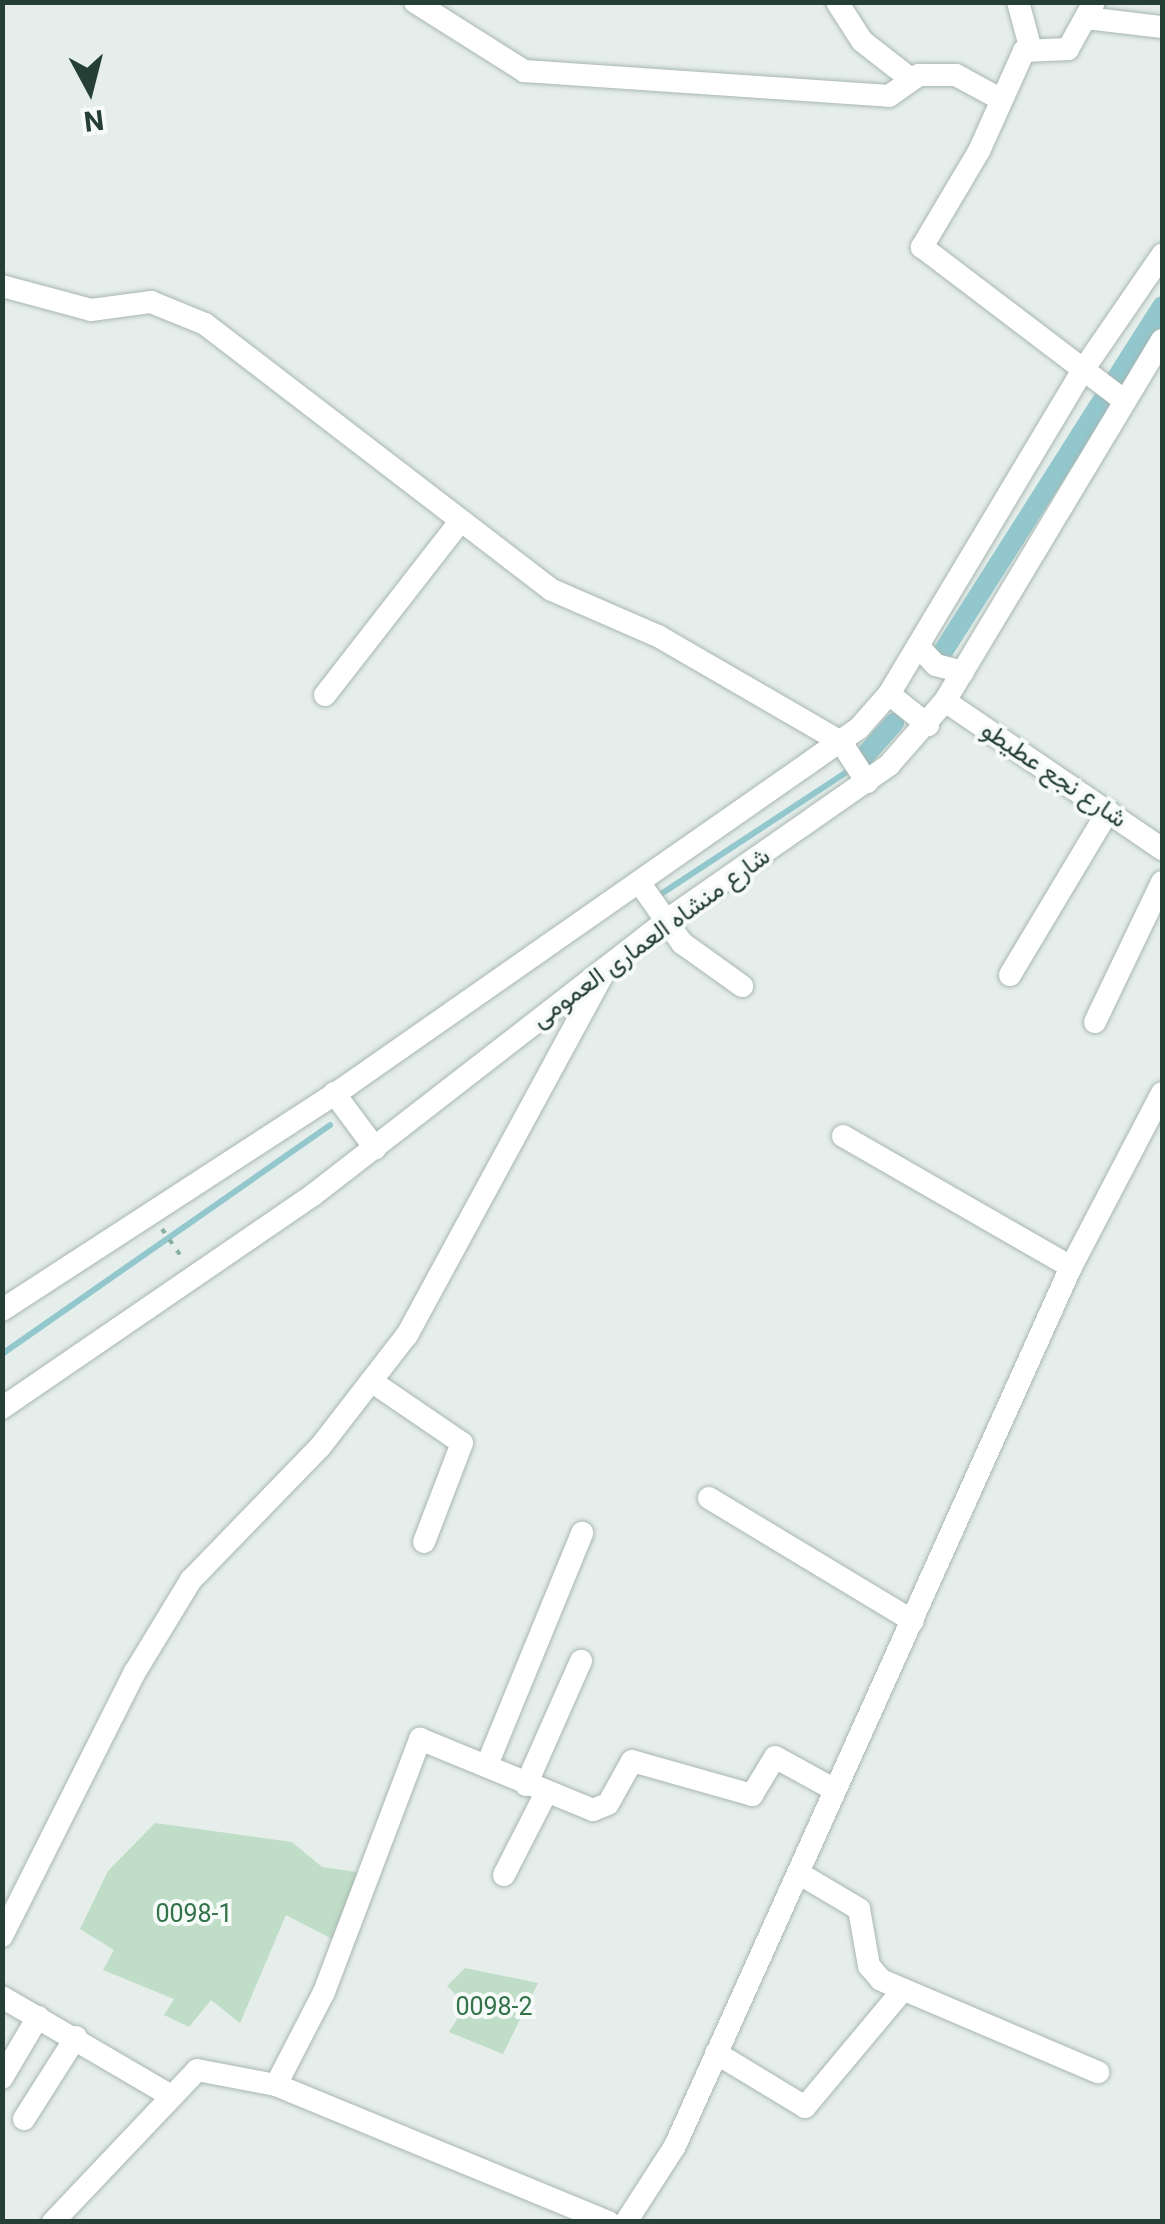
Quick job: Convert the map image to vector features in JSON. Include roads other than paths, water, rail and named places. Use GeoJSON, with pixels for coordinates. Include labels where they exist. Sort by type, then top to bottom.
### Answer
{"type":"FeatureCollection","features":[{"type":"Feature","properties":{"kind":"street"},"geometry":{"type":"LineString","coordinates":[[415,2],[524,71],[636,72],[708,89],[888,96],[912,80],[960,76],[1002,100]]}},
{"type":"Feature","properties":{"kind":"street"},"geometry":{"type":"LineString","coordinates":[[837,2],[862,41],[912,80]]}},
{"type":"Feature","properties":{"kind":"street"},"geometry":{"type":"LineString","coordinates":[[1018,2],[1030,50],[923,251],[1122,400]]}},
{"type":"Feature","properties":{"kind":"street"},"geometry":{"type":"LineString","coordinates":[[1030,50],[1064,52],[1090,10],[1162,28]]}},
{"type":"Feature","properties":{"kind":"street","name":"شارع منشاه العمارى العمومى"},"geometry":{"type":"LineString","coordinates":[[2,1310],[334,1093],[841,742],[889,694],[1083,370],[1162,255]]}},
{"type":"Feature","properties":{"kind":"street"},"geometry":{"type":"LineString","coordinates":[[2,286],[91,310],[151,302],[205,324],[458,524],[552,590],[658,636],[841,742],[867,782]]}},
{"type":"Feature","properties":{"kind":"street","name":"شارع منشاه العمارى العمومى"},"geometry":{"type":"LineString","coordinates":[[2,1408],[375,1148],[667,920],[867,782],[928,724],[945,702],[1122,400],[1160,351]]}},
{"type":"Feature","properties":{"kind":"street"},"geometry":{"type":"LineString","coordinates":[[325,696],[458,524]]}},
{"type":"Feature","properties":{"kind":"street"},"geometry":{"type":"LineString","coordinates":[[918,646],[936,664],[962,672]]}},
{"type":"Feature","properties":{"kind":"street"},"geometry":{"type":"LineString","coordinates":[[889,694],[928,724]]}},
{"type":"Feature","properties":{"kind":"street","name":"شارع نجع عطيطو"},"geometry":{"type":"LineString","coordinates":[[945,702],[1162,849]]}},
{"type":"Feature","properties":{"kind":"street"},"geometry":{"type":"LineString","coordinates":[[1010,975],[1108,811]]}},
{"type":"Feature","properties":{"kind":"street"},"geometry":{"type":"LineString","coordinates":[[640,882],[692,952],[742,986]]}},
{"type":"Feature","properties":{"kind":"street"},"geometry":{"type":"LineString","coordinates":[[1094,1022],[1162,882]]}},
{"type":"Feature","properties":{"kind":"street"},"geometry":{"type":"LineString","coordinates":[[2,1936],[135,1672],[191,1580],[249,1526],[371,1381],[437,1285],[608,966]]}},
{"type":"Feature","properties":{"kind":"street"},"geometry":{"type":"LineString","coordinates":[[334,1093],[375,1148]]}},
{"type":"Feature","properties":{"kind":"street"},"geometry":{"type":"LineString","coordinates":[[626,2222],[668,2160],[1071,1267],[1162,1093]]}},
{"type":"Feature","properties":{"kind":"street"},"geometry":{"type":"LineString","coordinates":[[843,1136],[1071,1267]]}},
{"type":"Feature","properties":{"kind":"street"},"geometry":{"type":"LineString","coordinates":[[371,1381],[462,1443],[424,1542]]}},
{"type":"Feature","properties":{"kind":"street"},"geometry":{"type":"LineString","coordinates":[[709,1498],[912,1621]]}},
{"type":"Feature","properties":{"kind":"street"},"geometry":{"type":"LineString","coordinates":[[487,1766],[582,1533]]}},
{"type":"Feature","properties":{"kind":"street"},"geometry":{"type":"LineString","coordinates":[[504,1875],[581,1661]]}},
{"type":"Feature","properties":{"kind":"street"},"geometry":{"type":"LineString","coordinates":[[276,2084],[324,1992],[420,1739],[536,1790],[599,1811],[632,1762],[752,1795],[775,1756],[834,1790]]}},
{"type":"Feature","properties":{"kind":"street"},"geometry":{"type":"LineString","coordinates":[[800,1874],[860,1908],[871,1973],[1098,2072]]}},
{"type":"Feature","properties":{"kind":"street"},"geometry":{"type":"LineString","coordinates":[[716,2053],[805,2106],[903,1990]]}},
{"type":"Feature","properties":{"kind":"street"},"geometry":{"type":"LineString","coordinates":[[2,1998],[76,2037],[170,2095]]}},
{"type":"Feature","properties":{"kind":"street"},"geometry":{"type":"LineString","coordinates":[[2,2078],[38,2016]]}},
{"type":"Feature","properties":{"kind":"street"},"geometry":{"type":"LineString","coordinates":[[24,2119],[76,2037]]}},
{"type":"Feature","properties":{"kind":"street"},"geometry":{"type":"LineString","coordinates":[[66,2217],[192,2071],[276,2084],[609,2222]]}},
{"type":"Feature","properties":{"kind":"waterway"},"geometry":{"type":"LineString","coordinates":[[944,650],[1162,306]]}},
{"type":"Feature","properties":{"kind":"waterway"},"geometry":{"type":"LineString","coordinates":[[861,760],[894,723]]}},
{"type":"Feature","properties":{"kind":"waterway"},"geometry":{"type":"LineString","coordinates":[[658,896],[845,773]]}},
{"type":"Feature","properties":{"kind":"waterway"},"geometry":{"type":"LineString","coordinates":[[2,1354],[330,1125]]}},
{"type":"Feature","properties":{"kind":"park label","name":"0098-1"},"geometry":{"type":"Point","coordinates":[194,1914]}},
{"type":"Feature","properties":{"kind":"park label","name":"0098-2"},"geometry":{"type":"Point","coordinates":[494,2007]}}]}
